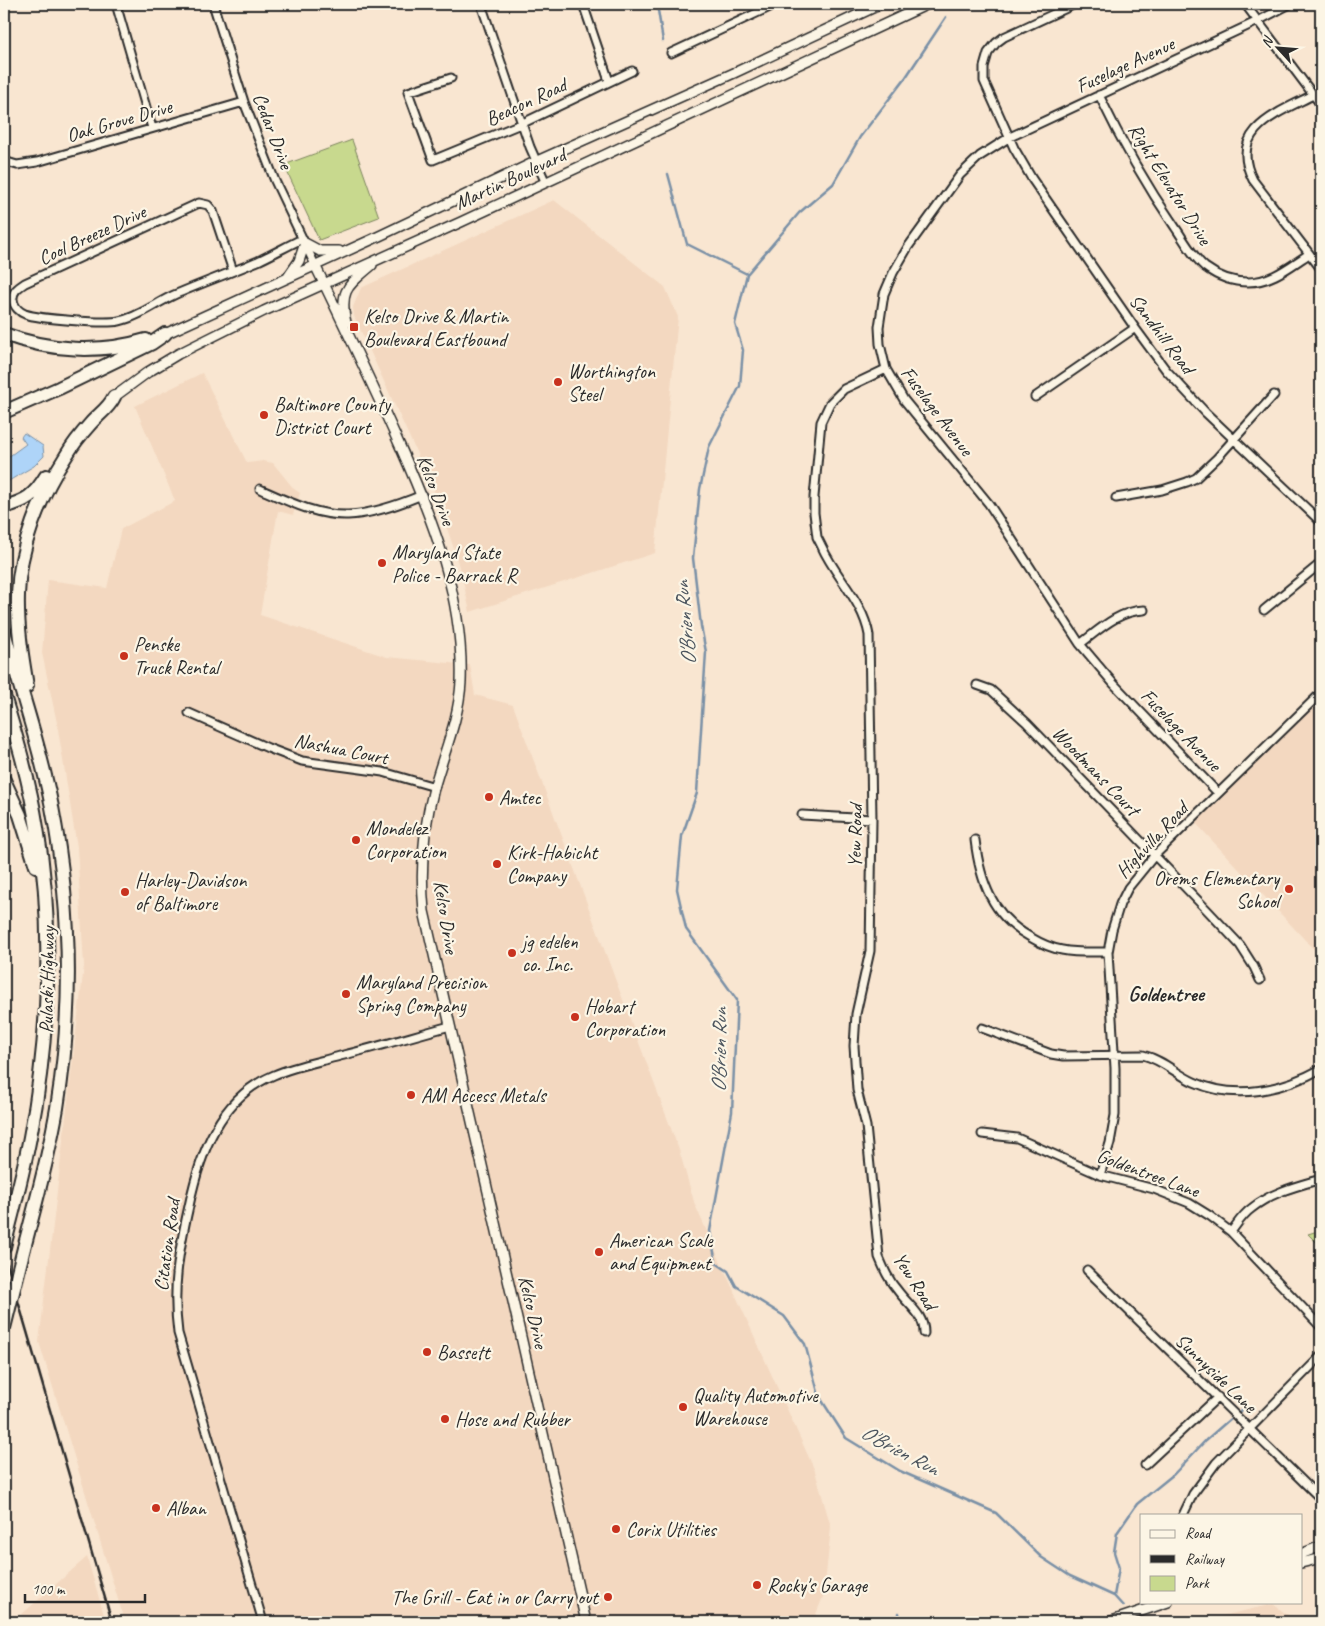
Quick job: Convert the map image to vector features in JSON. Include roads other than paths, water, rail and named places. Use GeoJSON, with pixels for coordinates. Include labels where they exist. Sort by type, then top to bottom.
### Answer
{"type":"FeatureCollection","features":[{"type":"Feature","properties":{"kind":"highway"},"geometry":{"type":"LineString","coordinates":[[4,334],[20,341],[47,346],[96,349],[134,344],[165,334]]}},
{"type":"Feature","properties":{"kind":"highway"},"geometry":{"type":"LineString","coordinates":[[4,412],[138,350],[165,334]]}},
{"type":"Feature","properties":{"kind":"highway"},"geometry":{"type":"LineString","coordinates":[[4,507],[34,494],[73,437],[87,421],[114,397]]}},
{"type":"Feature","properties":{"kind":"highway"},"geometry":{"type":"LineString","coordinates":[[34,733],[18,614],[19,580],[25,547],[51,481],[66,456],[114,397]]}},
{"type":"Feature","properties":{"kind":"highway","name":"Pulaski Highway"},"geometry":{"type":"LineString","coordinates":[[4,632],[34,733],[52,807],[65,905],[68,988],[63,1067],[49,1150],[4,1328]]}},
{"type":"Feature","properties":{"kind":"highway","name":"Pulaski Highway"},"geometry":{"type":"LineString","coordinates":[[4,696],[33,803],[38,830],[46,902],[47,969],[41,1064],[30,1138],[4,1247]]}},
{"type":"Feature","properties":{"kind":"highway"},"geometry":{"type":"LineString","coordinates":[[4,780],[23,823],[46,902],[65,905]]}},
{"type":"Feature","properties":{"kind":"main road","name":"Martin Boulevard"},"geometry":{"type":"LineString","coordinates":[[165,334],[373,239],[537,161],[734,73],[879,4]]}},
{"type":"Feature","properties":{"kind":"main road","name":"Martin Boulevard"},"geometry":{"type":"LineString","coordinates":[[114,397],[148,372],[178,354],[324,284],[928,4]]}},
{"type":"Feature","properties":{"kind":"main road"},"geometry":{"type":"LineString","coordinates":[[288,277],[299,261],[303,241],[320,251],[334,252],[348,249]]}},
{"type":"Feature","properties":{"kind":"main road"},"geometry":{"type":"LineString","coordinates":[[349,335],[343,306],[344,293],[354,281],[380,259]]}},
{"type":"Feature","properties":{"kind":"main road","name":"Kelso Drive"},"geometry":{"type":"LineString","coordinates":[[315,265],[376,390],[422,495],[451,583],[456,607],[461,664],[460,684],[455,720],[435,786],[424,834],[421,871],[422,888],[429,937],[586,1622]]}},
{"type":"Feature","properties":{"kind":"main road"},"geometry":{"type":"LineString","coordinates":[[1302,1554],[1321,1546]]}},
{"type":"Feature","properties":{"kind":"main road"},"geometry":{"type":"LineString","coordinates":[[1302,1563],[1321,1558]]}},
{"type":"Feature","properties":{"kind":"main road"},"geometry":{"type":"LineString","coordinates":[[1109,1622],[1162,1604]]}},
{"type":"Feature","properties":{"kind":"street"},"geometry":{"type":"LineString","coordinates":[[116,4],[152,128]]}},
{"type":"Feature","properties":{"kind":"street","name":"Cedar Drive"},"geometry":{"type":"LineString","coordinates":[[213,4],[244,102],[275,181],[315,265]]}},
{"type":"Feature","properties":{"kind":"street"},"geometry":{"type":"LineString","coordinates":[[375,4],[388,4]]}},
{"type":"Feature","properties":{"kind":"street"},"geometry":{"type":"LineString","coordinates":[[481,4],[545,181]]}},
{"type":"Feature","properties":{"kind":"street"},"geometry":{"type":"LineString","coordinates":[[583,4],[609,81]]}},
{"type":"Feature","properties":{"kind":"street"},"geometry":{"type":"LineString","coordinates":[[672,53],[761,7],[776,4]]}},
{"type":"Feature","properties":{"kind":"street","name":"Sandhill Road"},"geometry":{"type":"LineString","coordinates":[[1075,4],[1004,37],[988,53],[984,67],[984,81],[1010,137],[1032,179],[1166,370],[1206,413],[1321,522]]}},
{"type":"Feature","properties":{"kind":"street"},"geometry":{"type":"LineString","coordinates":[[1245,4],[1321,105]]}},
{"type":"Feature","properties":{"kind":"street","name":"Fuselage Avenue"},"geometry":{"type":"LineString","coordinates":[[1218,792],[1113,683],[1080,644],[989,504],[904,400],[886,369],[880,344],[879,327],[884,294],[893,273],[908,247],[960,175],[980,156],[1010,137],[1258,21],[1290,4]]}},
{"type":"Feature","properties":{"kind":"street","name":"Beacon Road"},"geometry":{"type":"LineString","coordinates":[[451,78],[408,92],[432,160],[523,123],[632,71]]}},
{"type":"Feature","properties":{"kind":"street","name":"Right Elevator Drive"},"geometry":{"type":"LineString","coordinates":[[1099,95],[1142,178],[1178,233],[1204,265],[1227,279],[1258,281],[1280,273],[1309,254]]}},
{"type":"Feature","properties":{"kind":"street"},"geometry":{"type":"LineString","coordinates":[[1314,95],[1260,124],[1250,139],[1245,154],[1253,180],[1321,269]]}},
{"type":"Feature","properties":{"kind":"street","name":"Oak Grove Drive"},"geometry":{"type":"LineString","coordinates":[[4,161],[17,165],[37,162],[244,102]]}},
{"type":"Feature","properties":{"kind":"street","name":"Cool Breeze Drive"},"geometry":{"type":"LineString","coordinates":[[233,272],[213,211],[208,205],[199,203],[25,283],[15,291],[13,300],[21,312],[34,316],[73,320],[119,321],[140,314],[192,287],[233,272],[303,241]]}},
{"type":"Feature","properties":{"kind":"street"},"geometry":{"type":"LineString","coordinates":[[1034,397],[1135,328]]}},
{"type":"Feature","properties":{"kind":"street","name":"Yew Road"},"geometry":{"type":"LineString","coordinates":[[886,369],[844,388],[836,396],[825,413],[820,431],[814,513],[818,537],[825,554],[863,614],[869,635],[872,819],[870,951],[856,1014],[854,1066],[867,1136],[879,1256],[885,1272],[897,1291],[921,1317],[924,1333]]}},
{"type":"Feature","properties":{"kind":"street"},"geometry":{"type":"LineString","coordinates":[[1116,498],[1162,490],[1196,478],[1274,395]]}},
{"type":"Feature","properties":{"kind":"street"},"geometry":{"type":"LineString","coordinates":[[260,489],[315,510],[348,515],[384,509],[422,495]]}},
{"type":"Feature","properties":{"kind":"street"},"geometry":{"type":"LineString","coordinates":[[1264,610],[1321,562]]}},
{"type":"Feature","properties":{"kind":"street"},"geometry":{"type":"LineString","coordinates":[[1080,644],[1122,614],[1131,610],[1144,610]]}},
{"type":"Feature","properties":{"kind":"street","name":"Woodmans Court"},"geometry":{"type":"LineString","coordinates":[[977,685],[991,690],[1009,706],[1240,945],[1260,980]]}},
{"type":"Feature","properties":{"kind":"street","name":"Highvilla Road"},"geometry":{"type":"LineString","coordinates":[[1100,1174],[1110,1143],[1115,1115],[1108,952],[1120,904],[1128,888],[1154,856],[1321,693]]}},
{"type":"Feature","properties":{"kind":"street","name":"Nashua Court"},"geometry":{"type":"LineString","coordinates":[[189,713],[302,761],[383,772],[435,786]]}},
{"type":"Feature","properties":{"kind":"street"},"geometry":{"type":"LineString","coordinates":[[802,815],[872,819]]}},
{"type":"Feature","properties":{"kind":"street"},"geometry":{"type":"LineString","coordinates":[[976,840],[978,859],[991,898],[997,909],[1012,925],[1049,947],[1077,951],[1108,952]]}},
{"type":"Feature","properties":{"kind":"street","name":"Citation Road"},"geometry":{"type":"LineString","coordinates":[[263,1622],[181,1348],[175,1312],[176,1274],[186,1219],[200,1162],[205,1147],[225,1114],[236,1101],[273,1075],[450,1026]]}},
{"type":"Feature","properties":{"kind":"street"},"geometry":{"type":"LineString","coordinates":[[982,1028],[1052,1054],[1071,1057],[1143,1055],[1151,1057],[1164,1062],[1194,1082],[1228,1091],[1264,1090],[1304,1078],[1321,1068]]}},
{"type":"Feature","properties":{"kind":"street","name":"Goldentree Lane"},"geometry":{"type":"LineString","coordinates":[[982,1134],[1017,1138],[1100,1174],[1154,1189],[1189,1203],[1231,1232],[1321,1327]]}},
{"type":"Feature","properties":{"kind":"street"},"geometry":{"type":"LineString","coordinates":[[1231,1232],[1251,1208],[1270,1196],[1283,1190],[1321,1179]]}},
{"type":"Feature","properties":{"kind":"street","name":"Sunnyside Lane"},"geometry":{"type":"LineString","coordinates":[[1087,1270],[1321,1499]]}},
{"type":"Feature","properties":{"kind":"street"},"geometry":{"type":"LineString","coordinates":[[1183,1514],[1192,1494],[1216,1463],[1321,1356]]}},
{"type":"Feature","properties":{"kind":"street"},"geometry":{"type":"LineString","coordinates":[[1145,1465],[1218,1397]]}},
{"type":"Feature","properties":{"kind":"water"},"geometry":{"type":"Polygon","coordinates":[[[24,433],[43,446],[44,456],[34,466],[4,482],[4,460],[26,444],[21,437],[24,433]]]}},
{"type":"Feature","properties":{"kind":"waterway","name":"O'Brien Run"},"geometry":{"type":"LineString","coordinates":[[657,4],[663,41]]}},
{"type":"Feature","properties":{"kind":"waterway"},"geometry":{"type":"LineString","coordinates":[[748,273],[799,213],[833,184],[860,137],[906,77],[946,17]]}},
{"type":"Feature","properties":{"kind":"waterway","name":"O'Brien Run"},"geometry":{"type":"LineString","coordinates":[[668,174],[687,244],[747,274],[735,324],[743,350],[740,386],[709,447],[700,489],[693,558],[706,652],[697,793],[682,836],[677,889],[686,929],[737,1000],[732,1112],[710,1231],[716,1263],[728,1271],[736,1286],[784,1316],[805,1344],[819,1396],[846,1438],[900,1471],[996,1513],[1041,1557],[1070,1576],[1114,1596],[1123,1606]]}},
{"type":"Feature","properties":{"kind":"waterway"},"geometry":{"type":"LineString","coordinates":[[1240,1411],[1243,1408]]}},
{"type":"Feature","properties":{"kind":"waterway"},"geometry":{"type":"LineString","coordinates":[[1114,1596],[1119,1568],[1114,1552],[1117,1533],[1137,1504],[1174,1474],[1206,1440],[1230,1419]]}},
{"type":"Feature","properties":{"kind":"waterway"},"geometry":{"type":"LineString","coordinates":[[899,1613],[900,1622]]}},
{"type":"Feature","properties":{"kind":"railway"},"geometry":{"type":"LineString","coordinates":[[4,1253],[112,1622]]}},
{"type":"Feature","properties":{"kind":"place","name":"Kelso Drive & Martin Boulevard Eastbound"},"geometry":{"type":"Point","coordinates":[354,327]}},
{"type":"Feature","properties":{"kind":"place","name":"Worthington Steel"},"geometry":{"type":"Point","coordinates":[558,382]}},
{"type":"Feature","properties":{"kind":"place","name":"Baltimore County District Court"},"geometry":{"type":"Point","coordinates":[264,415]}},
{"type":"Feature","properties":{"kind":"place","name":"Maryland State Police - Barrack R"},"geometry":{"type":"Point","coordinates":[382,563]}},
{"type":"Feature","properties":{"kind":"place","name":"Penske Truck Rental"},"geometry":{"type":"Point","coordinates":[124,656]}},
{"type":"Feature","properties":{"kind":"place","name":"Amtec"},"geometry":{"type":"Point","coordinates":[489,797]}},
{"type":"Feature","properties":{"kind":"place","name":"Mondelez Corporation"},"geometry":{"type":"Point","coordinates":[356,840]}},
{"type":"Feature","properties":{"kind":"place","name":"Kirk-Habicht Company"},"geometry":{"type":"Point","coordinates":[497,864]}},
{"type":"Feature","properties":{"kind":"place","name":"Orems Elementary School"},"geometry":{"type":"Point","coordinates":[1289,889]}},
{"type":"Feature","properties":{"kind":"place","name":"Harley-Davidson of Baltimore"},"geometry":{"type":"Point","coordinates":[125,892]}},
{"type":"Feature","properties":{"kind":"place","name":"jg edelen co. Inc."},"geometry":{"type":"Point","coordinates":[512,953]}},
{"type":"Feature","properties":{"kind":"place","name":"Maryland Precision Spring Company"},"geometry":{"type":"Point","coordinates":[346,994]}},
{"type":"Feature","properties":{"kind":"place","name":"Hobart Corporation"},"geometry":{"type":"Point","coordinates":[575,1017]}},
{"type":"Feature","properties":{"kind":"place","name":"AM Access Metals"},"geometry":{"type":"Point","coordinates":[411,1095]}},
{"type":"Feature","properties":{"kind":"place","name":"American Scale and Equipment"},"geometry":{"type":"Point","coordinates":[599,1252]}},
{"type":"Feature","properties":{"kind":"place","name":"Bassett"},"geometry":{"type":"Point","coordinates":[427,1352]}},
{"type":"Feature","properties":{"kind":"place","name":"Quality Automotive Warehouse"},"geometry":{"type":"Point","coordinates":[683,1407]}},
{"type":"Feature","properties":{"kind":"place","name":"Hose and Rubber"},"geometry":{"type":"Point","coordinates":[445,1419]}},
{"type":"Feature","properties":{"kind":"place","name":"Alban"},"geometry":{"type":"Point","coordinates":[156,1508]}},
{"type":"Feature","properties":{"kind":"place","name":"Corix Utilities"},"geometry":{"type":"Point","coordinates":[616,1529]}},
{"type":"Feature","properties":{"kind":"place","name":"Rocky's Garage"},"geometry":{"type":"Point","coordinates":[757,1585]}},
{"type":"Feature","properties":{"kind":"place","name":"The Grill - Eat in or Carry out"},"geometry":{"type":"Point","coordinates":[608,1597]}},
{"type":"Feature","properties":{"kind":"district","name":"Goldentree"},"geometry":{"type":"Point","coordinates":[1166,994]}}]}
